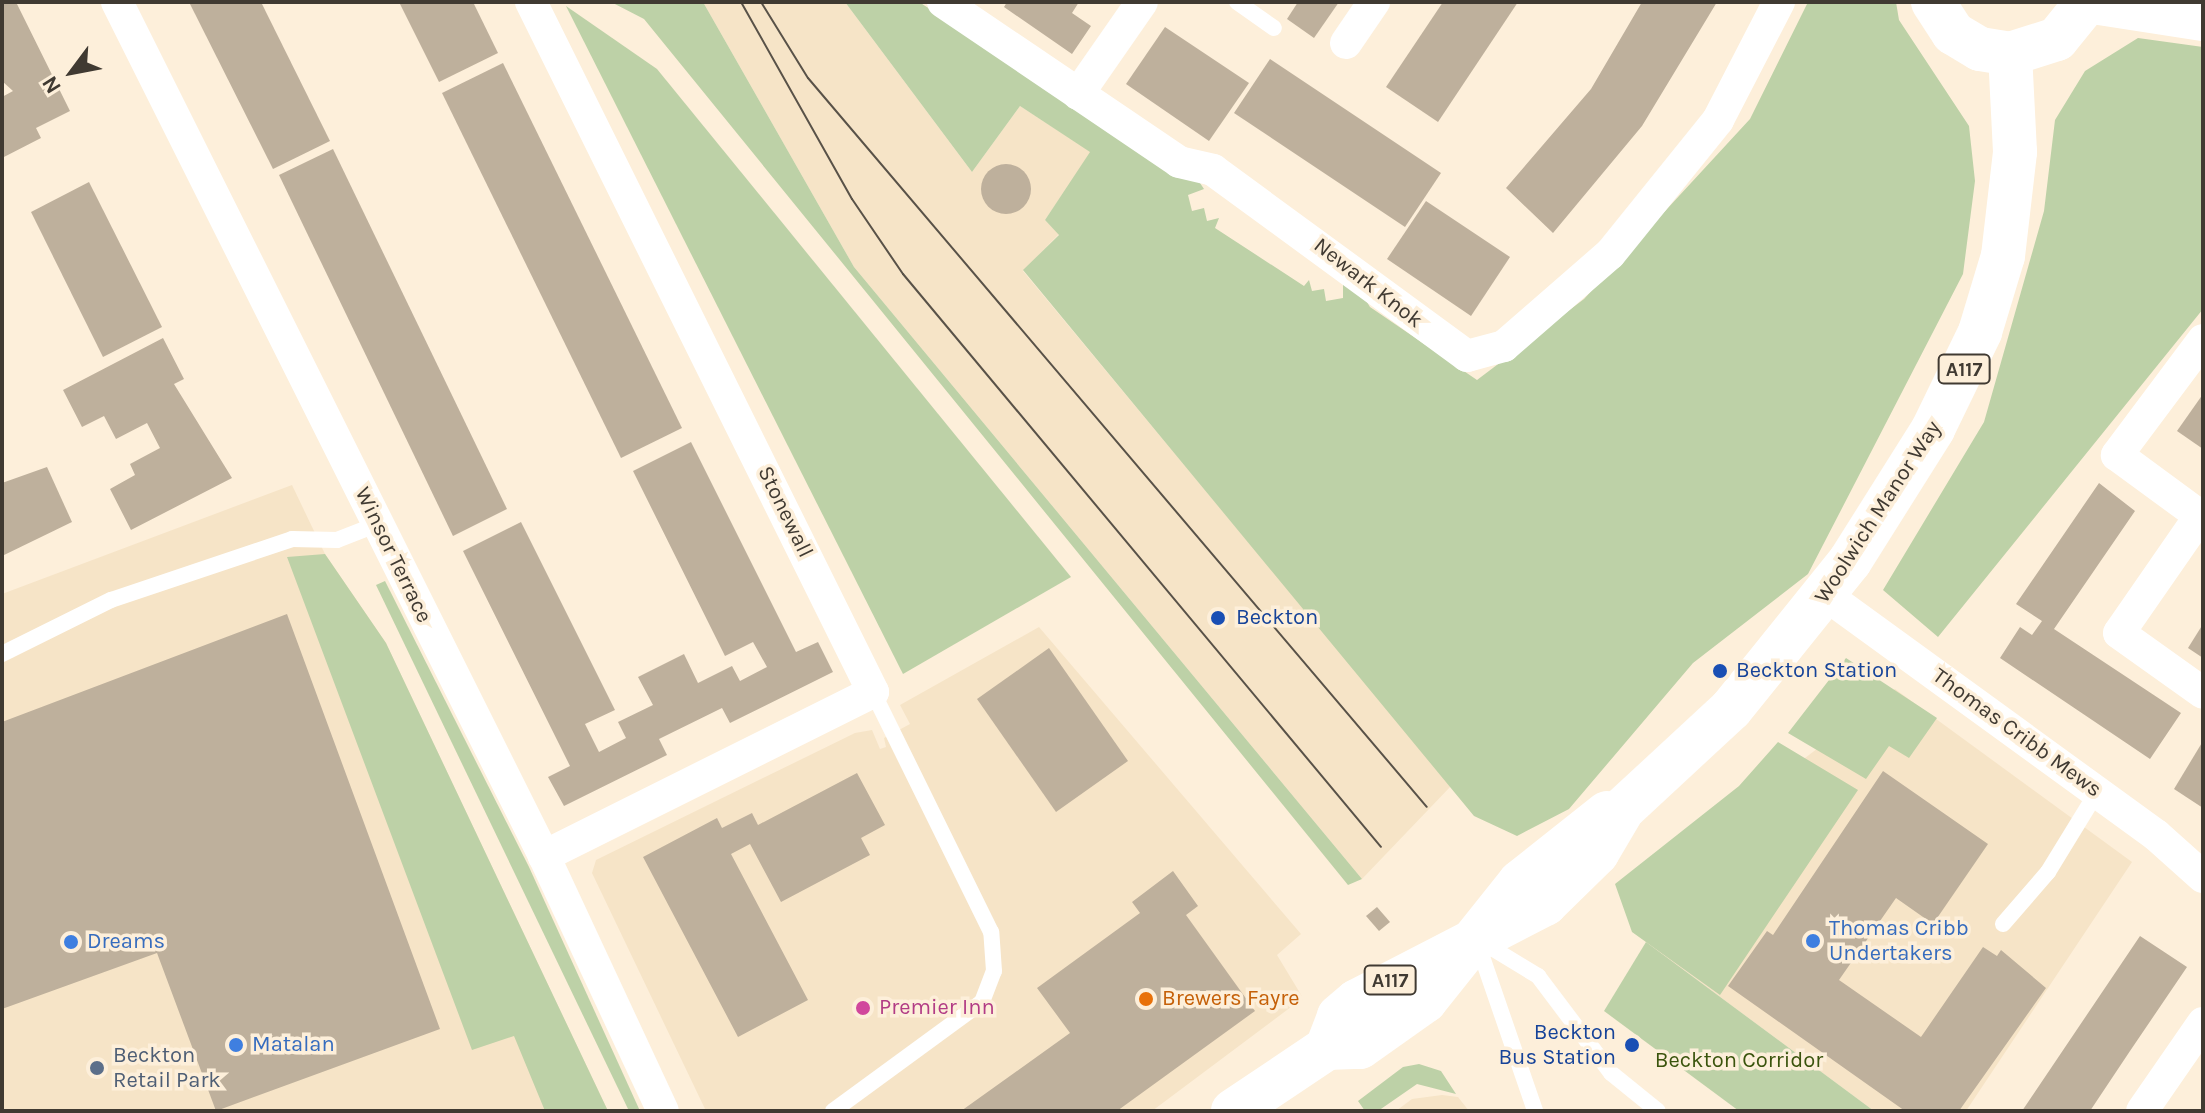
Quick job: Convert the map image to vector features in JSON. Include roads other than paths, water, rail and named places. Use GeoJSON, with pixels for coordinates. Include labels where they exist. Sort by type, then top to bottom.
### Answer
{"type":"FeatureCollection","features":[{"type":"Feature","properties":{"kind":"main road"},"geometry":{"type":"LineString","coordinates":[[1933,2],[1953,33],[1980,49],[2010,54],[2057,39],[2087,2]]}},
{"type":"Feature","properties":{"kind":"main road"},"geometry":{"type":"LineString","coordinates":[[2093,2],[2203,19]]}},
{"type":"Feature","properties":{"kind":"main road","name":"Woolwich Manor Way"},"geometry":{"type":"LineString","coordinates":[[1233,1111],[1327,1048],[1339,1016],[1357,1001],[1545,904],[1597,853],[1623,809],[1731,709],[1827,596],[1933,429],[1980,332],[2003,256],[2015,152],[2010,54]]}},
{"type":"Feature","properties":{"kind":"street","name":"Winsor Terrace"},"geometry":{"type":"LineString","coordinates":[[117,2],[544,856],[663,1111]]}},
{"type":"Feature","properties":{"kind":"street","name":"Stonewall"},"geometry":{"type":"LineString","coordinates":[[531,2],[873,692]]}},
{"type":"Feature","properties":{"kind":"street","name":"Newark Knok"},"geometry":{"type":"LineString","coordinates":[[943,2],[1179,162],[1213,170],[1467,356],[1486,355],[1569,293],[1631,230],[1718,120],[1779,2]]}},
{"type":"Feature","properties":{"kind":"street"},"geometry":{"type":"LineString","coordinates":[[1078,94],[1142,2]]}},
{"type":"Feature","properties":{"kind":"street"},"geometry":{"type":"LineString","coordinates":[[1346,43],[1374,2]]}},
{"type":"Feature","properties":{"kind":"street"},"geometry":{"type":"LineString","coordinates":[[2203,340],[2117,455],[2200,516],[2119,633],[2203,693]]}},
{"type":"Feature","properties":{"kind":"street","name":"Thomas Cribb Mews"},"geometry":{"type":"LineString","coordinates":[[1827,596],[2097,792],[2203,877]]}},
{"type":"Feature","properties":{"kind":"street"},"geometry":{"type":"LineString","coordinates":[[544,856],[873,692]]}},
{"type":"Feature","properties":{"kind":"street"},"geometry":{"type":"LineString","coordinates":[[2142,1111],[2203,1023]]}},
{"type":"Feature","properties":{"kind":"lane"},"geometry":{"type":"LineString","coordinates":[[1237,2],[1274,28]]}},
{"type":"Feature","properties":{"kind":"lane"},"geometry":{"type":"LineString","coordinates":[[2,654],[153,585],[292,539],[337,540],[378,524]]}},
{"type":"Feature","properties":{"kind":"lane"},"geometry":{"type":"LineString","coordinates":[[833,1111],[982,1002],[994,971],[991,932],[873,692]]}},
{"type":"Feature","properties":{"kind":"lane"},"geometry":{"type":"LineString","coordinates":[[2003,924],[2055,863],[2097,792]]}},
{"type":"Feature","properties":{"kind":"lane"},"geometry":{"type":"LineString","coordinates":[[1477,939],[1494,1004],[1514,1035],[1535,1111]]}},
{"type":"Feature","properties":{"kind":"lane"},"geometry":{"type":"LineString","coordinates":[[1477,939],[1538,976],[1591,1050],[1658,1111]]}},
{"type":"Feature","properties":{"kind":"tram line"},"geometry":{"type":"LineString","coordinates":[[741,2],[852,199],[903,274],[1381,847]]}},
{"type":"Feature","properties":{"kind":"tram line"},"geometry":{"type":"LineString","coordinates":[[761,2],[808,78],[1427,807]]}},
{"type":"Feature","properties":{"kind":"place","name":"Beckton"},"geometry":{"type":"Point","coordinates":[1218,618]}},
{"type":"Feature","properties":{"kind":"place","name":"Beckton Station"},"geometry":{"type":"Point","coordinates":[1720,671]}},
{"type":"Feature","properties":{"kind":"place","name":"Thomas Cribb Undertakers"},"geometry":{"type":"Point","coordinates":[1813,941]}},
{"type":"Feature","properties":{"kind":"place","name":"Dreams"},"geometry":{"type":"Point","coordinates":[71,942]}},
{"type":"Feature","properties":{"kind":"place","name":"Brewers Fayre"},"geometry":{"type":"Point","coordinates":[1146,999]}},
{"type":"Feature","properties":{"kind":"place","name":"Premier Inn"},"geometry":{"type":"Point","coordinates":[863,1008]}},
{"type":"Feature","properties":{"kind":"place","name":"Matalan"},"geometry":{"type":"Point","coordinates":[236,1045]}},
{"type":"Feature","properties":{"kind":"place","name":"Beckton Bus Station"},"geometry":{"type":"Point","coordinates":[1632,1045]}},
{"type":"Feature","properties":{"kind":"place","name":"Beckton Retail Park"},"geometry":{"type":"Point","coordinates":[97,1068]}},
{"type":"Feature","properties":{"kind":"park label","name":"Beckton Corridor"},"geometry":{"type":"Point","coordinates":[1739,1061]}}]}
